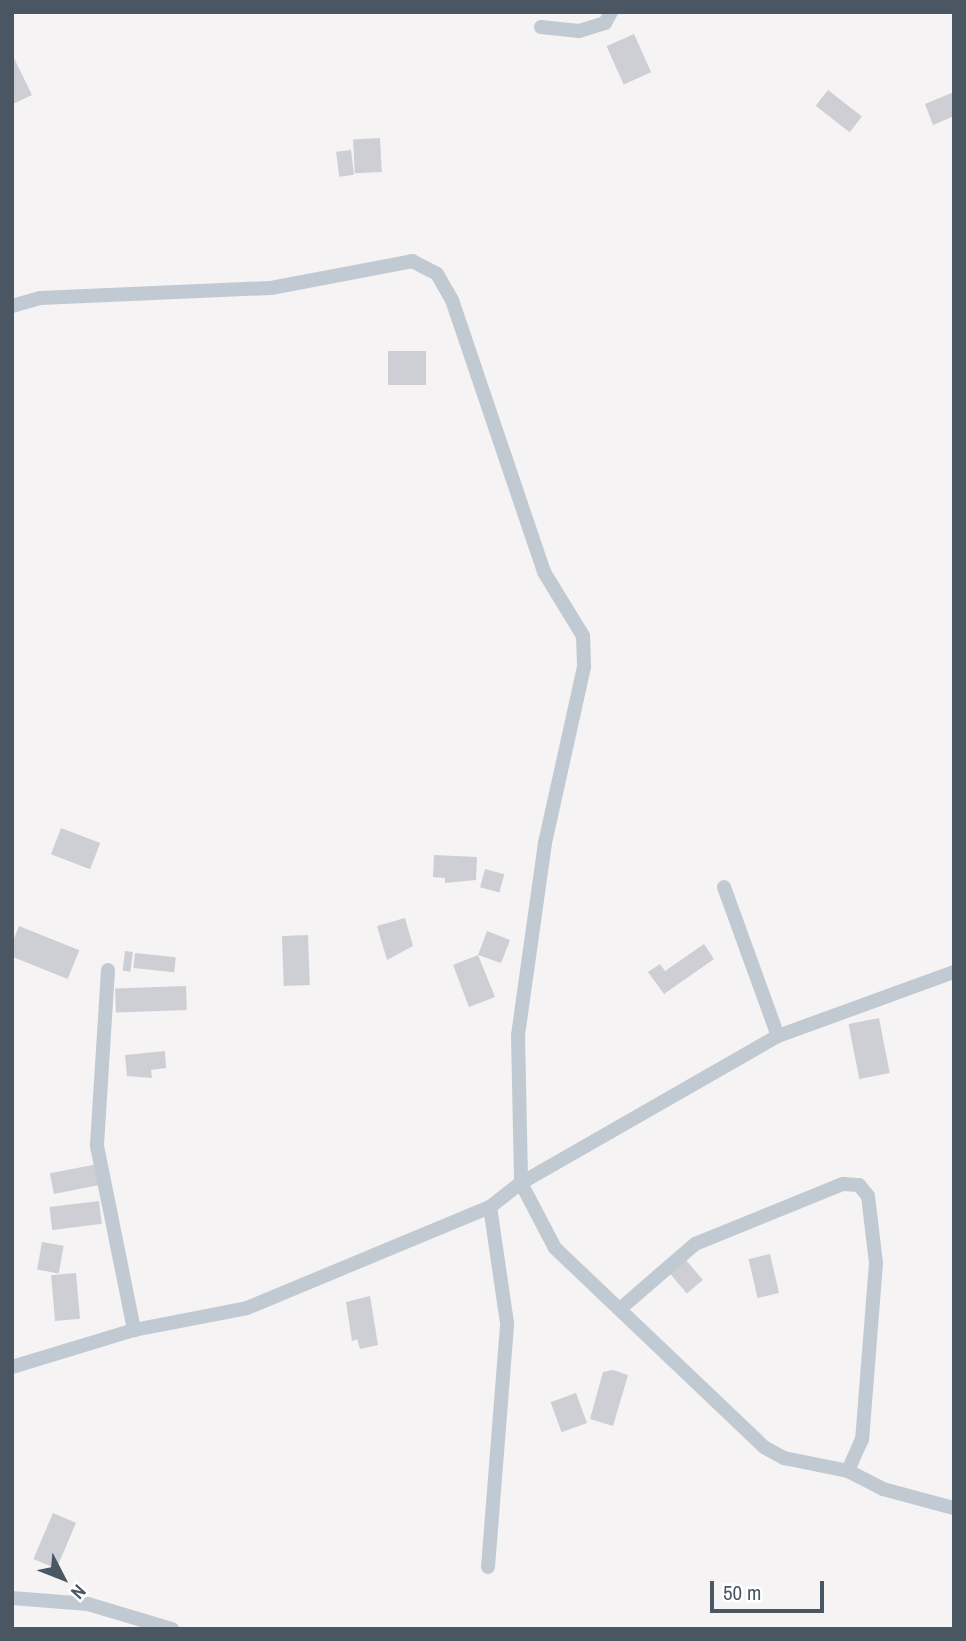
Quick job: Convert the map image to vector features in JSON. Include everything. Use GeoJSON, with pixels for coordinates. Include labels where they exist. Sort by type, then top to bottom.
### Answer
{"type":"FeatureCollection","features":[{"type":"Feature","properties":{"kind":"street"},"geometry":{"type":"LineString","coordinates":[[541,27],[579,31],[605,23],[611,12]]}},
{"type":"Feature","properties":{"kind":"street"},"geometry":{"type":"LineString","coordinates":[[12,306],[40,298],[271,288],[412,261],[437,274],[452,300],[544,572],[583,636],[584,667],[545,843],[518,1035],[521,1183],[555,1248],[764,1447],[784,1458],[848,1471],[883,1489],[954,1508]]}},
{"type":"Feature","properties":{"kind":"street"},"geometry":{"type":"LineString","coordinates":[[724,887],[778,1036]]}},
{"type":"Feature","properties":{"kind":"street"},"geometry":{"type":"LineString","coordinates":[[108,970],[97,1146],[134,1330]]}},
{"type":"Feature","properties":{"kind":"street"},"geometry":{"type":"LineString","coordinates":[[13,1365],[134,1330],[247,1308],[490,1207],[521,1183],[778,1036],[954,972]]}},
{"type":"Feature","properties":{"kind":"street"},"geometry":{"type":"LineString","coordinates":[[620,1309],[695,1244],[843,1184],[859,1185],[868,1196],[876,1263],[862,1439],[848,1471]]}},
{"type":"Feature","properties":{"kind":"street"},"geometry":{"type":"LineString","coordinates":[[488,1567],[507,1322],[490,1207]]}},
{"type":"Feature","properties":{"kind":"street"},"geometry":{"type":"LineString","coordinates":[[12,1598],[88,1604],[172,1629]]}},
{"type":"Feature","properties":{"kind":"building"},"geometry":{"type":"Polygon","coordinates":[[[634,34],[651,72],[624,85],[607,46],[634,34]]]}},
{"type":"Feature","properties":{"kind":"building"},"geometry":{"type":"Polygon","coordinates":[[[12,54],[32,95],[13,104],[12,102],[12,54]]]}},
{"type":"Feature","properties":{"kind":"building"},"geometry":{"type":"Polygon","coordinates":[[[828,90],[862,116],[850,132],[816,106],[828,90]]]}},
{"type":"Feature","properties":{"kind":"building"},"geometry":{"type":"Polygon","coordinates":[[[954,92],[954,116],[933,125],[925,104],[954,92]]]}},
{"type":"Feature","properties":{"kind":"building"},"geometry":{"type":"Polygon","coordinates":[[[380,138],[382,172],[355,173],[353,139],[380,138]]]}},
{"type":"Feature","properties":{"kind":"building"},"geometry":{"type":"Polygon","coordinates":[[[351,150],[354,175],[339,177],[336,152],[351,150]]]}},
{"type":"Feature","properties":{"kind":"building"},"geometry":{"type":"Polygon","coordinates":[[[388,351],[426,351],[426,385],[388,385],[388,351]]]}},
{"type":"Feature","properties":{"kind":"building"},"geometry":{"type":"Polygon","coordinates":[[[61,828],[100,843],[90,869],[51,854],[61,828]]]}},
{"type":"Feature","properties":{"kind":"building"},"geometry":{"type":"Polygon","coordinates":[[[434,855],[477,857],[476,880],[445,883],[445,878],[433,877],[434,855]]]}},
{"type":"Feature","properties":{"kind":"building"},"geometry":{"type":"Polygon","coordinates":[[[485,869],[504,874],[499,893],[480,887],[485,869]]]}},
{"type":"Feature","properties":{"kind":"building"},"geometry":{"type":"Polygon","coordinates":[[[405,918],[413,946],[387,960],[377,926],[405,918]]]}},
{"type":"Feature","properties":{"kind":"building"},"geometry":{"type":"Polygon","coordinates":[[[19,926],[79,950],[68,979],[12,957],[12,943],[19,926]]]}},
{"type":"Feature","properties":{"kind":"building"},"geometry":{"type":"Polygon","coordinates":[[[487,931],[510,940],[501,963],[478,955],[487,931]]]}},
{"type":"Feature","properties":{"kind":"building"},"geometry":{"type":"Polygon","coordinates":[[[308,935],[310,985],[284,986],[282,936],[308,935]]]}},
{"type":"Feature","properties":{"kind":"building"},"geometry":{"type":"Polygon","coordinates":[[[704,944],[714,959],[664,994],[648,972],[660,964],[665,971],[704,944]]]}},
{"type":"Feature","properties":{"kind":"building"},"geometry":{"type":"Polygon","coordinates":[[[125,951],[133,952],[131,972],[123,971],[125,951]]]}},
{"type":"Feature","properties":{"kind":"building"},"geometry":{"type":"Polygon","coordinates":[[[135,953],[176,957],[174,972],[133,968],[135,953]]]}},
{"type":"Feature","properties":{"kind":"building"},"geometry":{"type":"Polygon","coordinates":[[[478,955],[495,997],[469,1007],[453,965],[478,955]]]}},
{"type":"Feature","properties":{"kind":"building"},"geometry":{"type":"Polygon","coordinates":[[[186,986],[187,1010],[116,1012],[115,988],[186,986]]]}},
{"type":"Feature","properties":{"kind":"building"},"geometry":{"type":"Polygon","coordinates":[[[879,1018],[890,1073],[859,1079],[849,1024],[879,1018]]]}},
{"type":"Feature","properties":{"kind":"building"},"geometry":{"type":"Polygon","coordinates":[[[165,1051],[166,1068],[151,1070],[152,1078],[127,1076],[125,1055],[165,1051]]]}},
{"type":"Feature","properties":{"kind":"building"},"geometry":{"type":"Polygon","coordinates":[[[98,1164],[102,1185],[54,1194],[50,1173],[98,1164]]]}},
{"type":"Feature","properties":{"kind":"building"},"geometry":{"type":"Polygon","coordinates":[[[99,1201],[102,1224],[52,1230],[49,1207],[99,1201]]]}},
{"type":"Feature","properties":{"kind":"building"},"geometry":{"type":"Polygon","coordinates":[[[42,1242],[64,1246],[59,1273],[37,1270],[42,1242]]]}},
{"type":"Feature","properties":{"kind":"building"},"geometry":{"type":"Polygon","coordinates":[[[681,1254],[703,1280],[687,1294],[665,1267],[681,1254]]]}},
{"type":"Feature","properties":{"kind":"building"},"geometry":{"type":"Polygon","coordinates":[[[770,1254],[779,1293],[758,1298],[749,1259],[770,1254]]]}},
{"type":"Feature","properties":{"kind":"building"},"geometry":{"type":"Polygon","coordinates":[[[76,1273],[80,1319],[55,1321],[51,1275],[76,1273]]]}},
{"type":"Feature","properties":{"kind":"building"},"geometry":{"type":"Polygon","coordinates":[[[370,1296],[378,1345],[360,1349],[357,1339],[352,1341],[346,1302],[370,1296]]]}},
{"type":"Feature","properties":{"kind":"building"},"geometry":{"type":"Polygon","coordinates":[[[613,1370],[628,1375],[613,1426],[590,1419],[603,1372],[613,1370]]]}},
{"type":"Feature","properties":{"kind":"building"},"geometry":{"type":"Polygon","coordinates":[[[576,1393],[587,1423],[562,1432],[551,1402],[576,1393]]]}},
{"type":"Feature","properties":{"kind":"building"},"geometry":{"type":"Polygon","coordinates":[[[53,1513],[76,1523],[56,1569],[33,1559],[53,1513]]]}}]}
